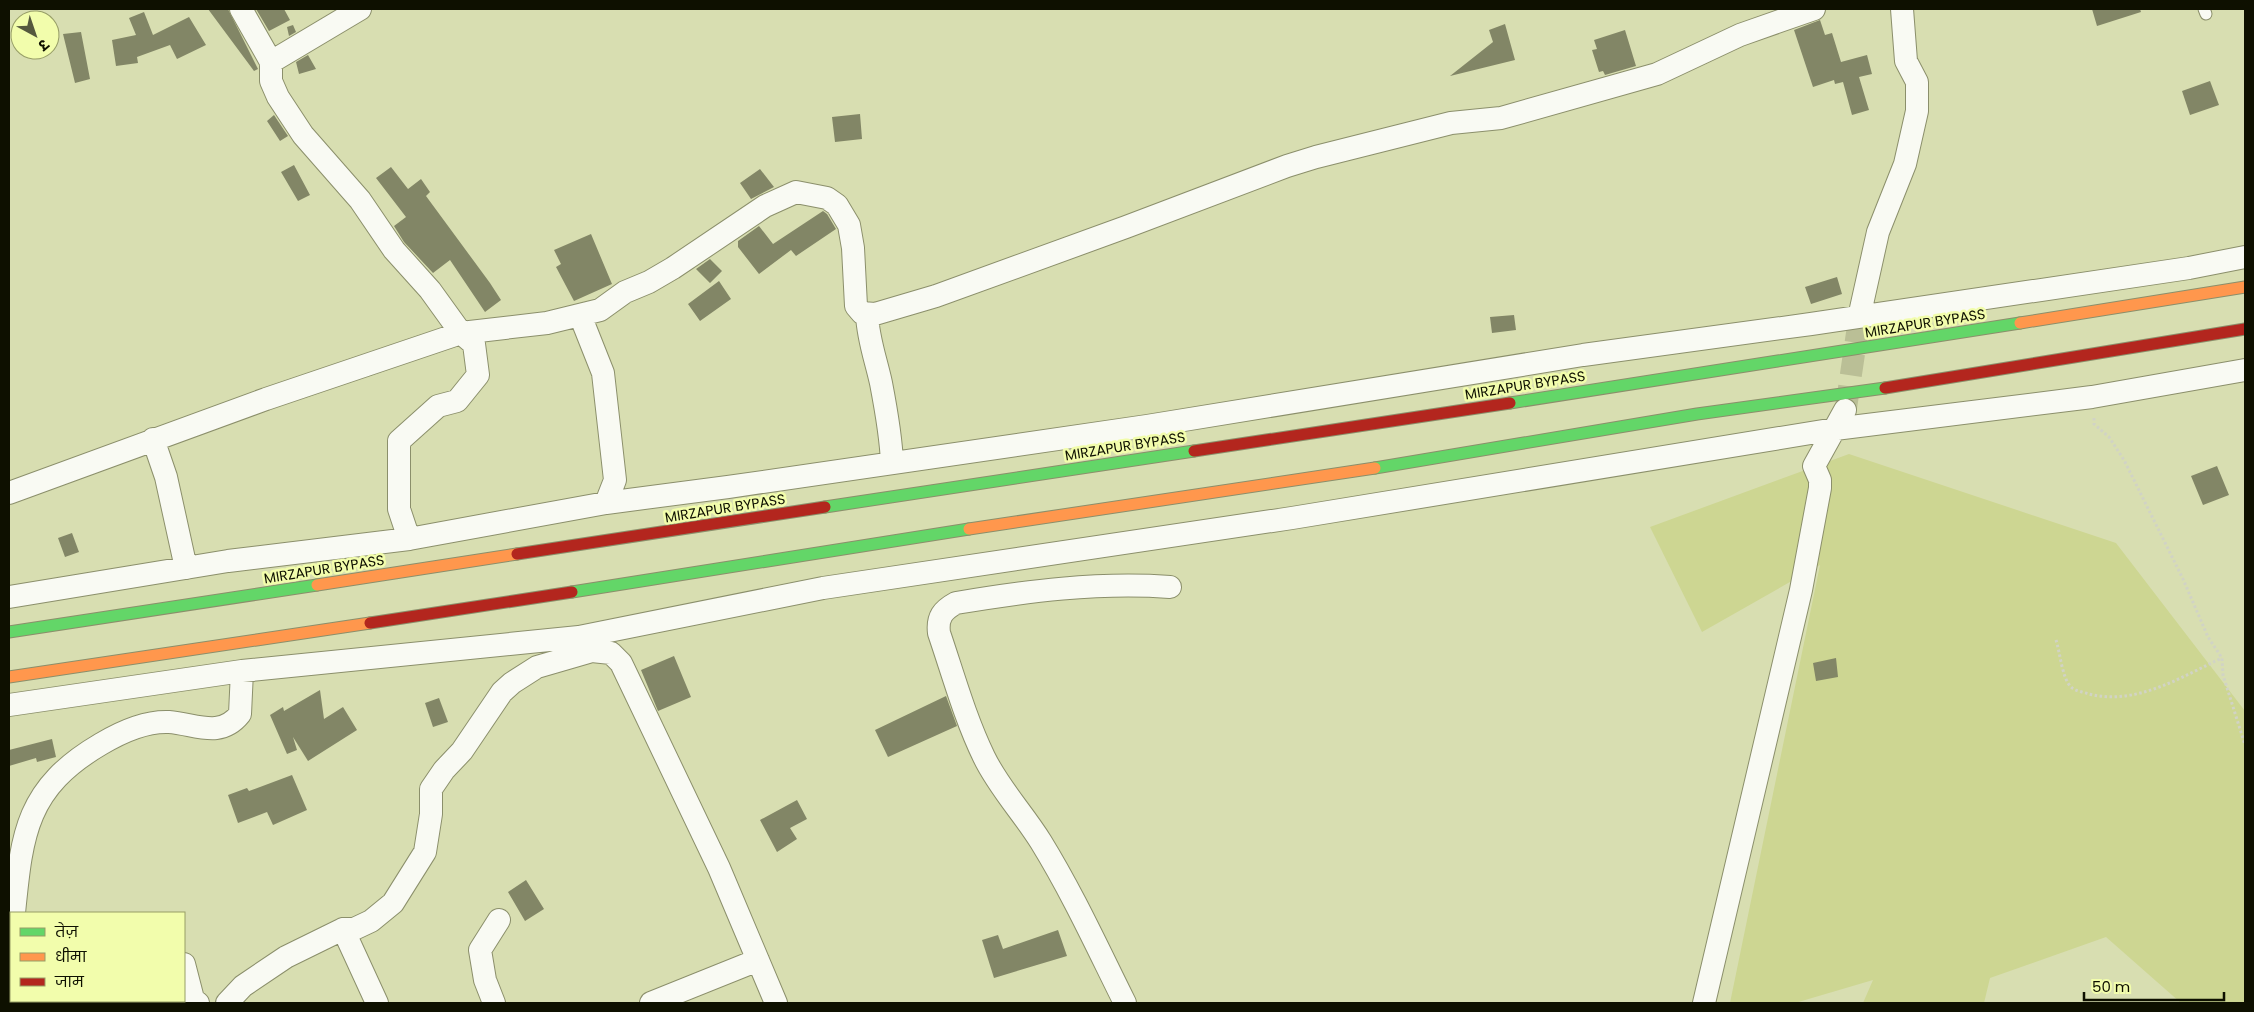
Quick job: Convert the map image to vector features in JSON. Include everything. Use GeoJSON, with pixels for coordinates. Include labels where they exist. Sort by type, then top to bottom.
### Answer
{"type":"FeatureCollection","features":[{"type":"Feature","properties":{"kind":"highway","name":"MIRZAPUR BYPASS"},"geometry":{"type":"LineString","coordinates":[[9,632],[1774,362],[2245,287]]}},
{"type":"Feature","properties":{"kind":"highway"},"geometry":{"type":"LineString","coordinates":[[9,677],[453,612],[913,538],[1336,474],[1697,414],[1890,387],[2245,329]]}},
{"type":"Feature","properties":{"kind":"street"},"geometry":{"type":"LineString","coordinates":[[241,9],[271,62],[271,81],[278,97],[304,135],[360,200],[394,250],[430,290],[461,333],[474,344],[478,375],[457,400],[438,406],[399,441],[398,509],[409,539]]}},
{"type":"Feature","properties":{"kind":"street"},"geometry":{"type":"LineString","coordinates":[[271,62],[360,9]]}},
{"type":"Feature","properties":{"kind":"street"},"geometry":{"type":"LineString","coordinates":[[9,492],[461,333],[546,322],[600,310],[625,292],[673,268],[765,206],[796,192],[827,198],[837,205],[849,225],[853,248],[856,306],[867,315],[936,296],[1286,166],[1451,123],[1501,118],[1657,74],[1740,35],[1814,9]]}},
{"type":"Feature","properties":{"kind":"street"},"geometry":{"type":"LineString","coordinates":[[1860,313],[1878,232],[1905,164],[1917,111],[1917,82],[1906,61],[1902,9]]}},
{"type":"Feature","properties":{"kind":"street"},"geometry":{"type":"LineString","coordinates":[[9,597],[186,568],[409,539],[606,503],[1147,426],[1583,355],[1811,324],[2189,268],[2245,257]]}},
{"type":"Feature","properties":{"kind":"street"},"geometry":{"type":"LineString","coordinates":[[580,315],[603,373],[615,480],[606,503]]}},
{"type":"Feature","properties":{"kind":"street"},"geometry":{"type":"LineString","coordinates":[[867,315],[868,334],[881,383],[891,442],[892,463]]}},
{"type":"Feature","properties":{"kind":"street"},"geometry":{"type":"LineString","coordinates":[[9,705],[242,671],[579,637],[823,588],[1292,518],[1840,420],[2092,397],[2245,370]]}},
{"type":"Feature","properties":{"kind":"street"},"geometry":{"type":"LineString","coordinates":[[1704,1003],[1801,590],[1820,488],[1820,480],[1814,466],[1840,420]]}},
{"type":"Feature","properties":{"kind":"street"},"geometry":{"type":"LineString","coordinates":[[153,440],[166,477],[186,568]]}},
{"type":"Feature","properties":{"kind":"street"},"geometry":{"type":"LineString","coordinates":[[941,571],[946,609]]}},
{"type":"Feature","properties":{"kind":"street"},"geometry":{"type":"LineString","coordinates":[[1125,1003],[1064,880],[1040,840],[996,779],[984,758],[937,623],[946,609],[956,603],[1026,591],[1106,585],[1170,587]]}},
{"type":"Feature","properties":{"kind":"street"},"geometry":{"type":"LineString","coordinates":[[227,1003],[243,986],[310,943],[343,929],[354,928],[371,921],[393,902],[425,852],[432,814],[431,789],[444,770],[462,752],[502,692],[525,673],[537,667],[592,651],[611,653],[621,663],[698,820],[776,1003]]}},
{"type":"Feature","properties":{"kind":"street"},"geometry":{"type":"LineString","coordinates":[[14,912],[20,855],[25,832],[34,808],[44,791],[86,752],[110,738],[140,726],[169,722],[216,729],[225,727],[240,714],[242,671]]}},
{"type":"Feature","properties":{"kind":"street"},"geometry":{"type":"LineString","coordinates":[[494,1003],[485,980],[480,950],[499,920]]}},
{"type":"Feature","properties":{"kind":"street"},"geometry":{"type":"LineString","coordinates":[[343,929],[377,1003]]}},
{"type":"Feature","properties":{"kind":"street"},"geometry":{"type":"LineString","coordinates":[[651,1003],[758,960]]}},
{"type":"Feature","properties":{"kind":"street"},"geometry":{"type":"LineString","coordinates":[[185,968],[193,999],[198,1003]]}},
{"type":"Feature","properties":{"kind":"path"},"geometry":{"type":"LineString","coordinates":[[2092,397],[2094,424],[2109,437],[2124,460],[2184,579],[2208,637],[2222,658],[2223,675],[2245,745]]}},
{"type":"Feature","properties":{"kind":"path"},"geometry":{"type":"LineString","coordinates":[[2056,640],[2064,674],[2071,687],[2077,691],[2107,697],[2124,697],[2143,693],[2222,658]]}},
{"type":"Feature","properties":{"kind":"green space"},"geometry":{"type":"Polygon","coordinates":[[[1849,454],[2116,543],[2245,711],[2245,1003],[2181,1003],[2106,937],[1990,978],[1984,1003],[1863,1003],[1873,980],[1795,1003],[1730,1003],[1820,565],[1702,632],[1650,527],[1849,454]]]}},
{"type":"Feature","properties":{"kind":"building"},"geometry":{"type":"Polygon","coordinates":[[[208,9],[228,9],[258,69],[254,71],[208,9]]]}},
{"type":"Feature","properties":{"kind":"building"},"geometry":{"type":"Polygon","coordinates":[[[256,9],[284,9],[290,20],[269,31],[256,9]]]}},
{"type":"Feature","properties":{"kind":"building"},"geometry":{"type":"Polygon","coordinates":[[[2092,9],[2140,9],[2141,12],[2097,26],[2092,9]]]}},
{"type":"Feature","properties":{"kind":"building"},"geometry":{"type":"Polygon","coordinates":[[[144,12],[153,35],[189,17],[206,45],[177,59],[170,45],[137,57],[138,63],[116,66],[112,40],[136,35],[129,18],[144,12]]]}},
{"type":"Feature","properties":{"kind":"building"},"geometry":{"type":"Polygon","coordinates":[[[1820,20],[1825,35],[1832,33],[1841,62],[1867,55],[1872,74],[1859,77],[1869,110],[1852,115],[1843,82],[1835,84],[1834,80],[1813,87],[1794,30],[1820,20]]]}},
{"type":"Feature","properties":{"kind":"building"},"geometry":{"type":"Polygon","coordinates":[[[1505,24],[1515,60],[1450,76],[1493,42],[1489,30],[1505,24]]]}},
{"type":"Feature","properties":{"kind":"building"},"geometry":{"type":"Polygon","coordinates":[[[293,25],[296,32],[289,36],[287,27],[293,25]]]}},
{"type":"Feature","properties":{"kind":"building"},"geometry":{"type":"Polygon","coordinates":[[[1625,30],[1636,66],[1605,75],[1603,71],[1599,72],[1592,50],[1597,49],[1594,40],[1625,30]]]}},
{"type":"Feature","properties":{"kind":"building"},"geometry":{"type":"Polygon","coordinates":[[[81,32],[90,79],[75,83],[63,34],[81,32]]]}},
{"type":"Feature","properties":{"kind":"building"},"geometry":{"type":"Polygon","coordinates":[[[308,55],[316,69],[299,74],[296,62],[308,55]]]}},
{"type":"Feature","properties":{"kind":"building"},"geometry":{"type":"Polygon","coordinates":[[[2210,81],[2219,105],[2190,115],[2182,91],[2210,81]]]}},
{"type":"Feature","properties":{"kind":"building"},"geometry":{"type":"Polygon","coordinates":[[[860,114],[862,139],[835,142],[832,117],[860,114]]]}},
{"type":"Feature","properties":{"kind":"building"},"geometry":{"type":"Polygon","coordinates":[[[274,115],[288,136],[280,141],[267,121],[274,115]]]}},
{"type":"Feature","properties":{"kind":"building"},"geometry":{"type":"Polygon","coordinates":[[[294,165],[310,195],[298,201],[281,172],[294,165]]]}},
{"type":"Feature","properties":{"kind":"building"},"geometry":{"type":"Polygon","coordinates":[[[391,167],[408,189],[421,179],[430,192],[426,196],[490,283],[501,300],[485,312],[450,260],[433,273],[404,242],[394,226],[406,217],[376,178],[391,167]]]}},
{"type":"Feature","properties":{"kind":"building"},"geometry":{"type":"Polygon","coordinates":[[[760,169],[774,187],[751,199],[740,183],[760,169]]]}},
{"type":"Feature","properties":{"kind":"building"},"geometry":{"type":"Polygon","coordinates":[[[823,211],[836,229],[796,256],[791,250],[759,274],[738,247],[738,241],[759,226],[773,244],[823,211]]]}},
{"type":"Feature","properties":{"kind":"building"},"geometry":{"type":"Polygon","coordinates":[[[591,234],[612,284],[574,301],[556,267],[561,264],[554,250],[591,234]]]}},
{"type":"Feature","properties":{"kind":"building"},"geometry":{"type":"Polygon","coordinates":[[[710,259],[722,271],[710,283],[696,269],[710,259]]]}},
{"type":"Feature","properties":{"kind":"building"},"geometry":{"type":"Polygon","coordinates":[[[1837,277],[1842,294],[1811,304],[1805,287],[1837,277]]]}},
{"type":"Feature","properties":{"kind":"building"},"geometry":{"type":"Polygon","coordinates":[[[719,281],[731,299],[700,321],[688,304],[719,281]]]}},
{"type":"Feature","properties":{"kind":"building"},"geometry":{"type":"Polygon","coordinates":[[[1514,315],[1516,330],[1492,333],[1490,317],[1514,315]]]}},
{"type":"Feature","properties":{"kind":"building"},"geometry":{"type":"Polygon","coordinates":[[[2217,466],[2229,495],[2203,505],[2191,476],[2217,466]]]}},
{"type":"Feature","properties":{"kind":"building"},"geometry":{"type":"Polygon","coordinates":[[[72,533],[79,552],[65,557],[58,538],[72,533]]]}},
{"type":"Feature","properties":{"kind":"building"},"geometry":{"type":"Polygon","coordinates":[[[674,656],[691,697],[658,711],[641,670],[674,656]]]}},
{"type":"Feature","properties":{"kind":"building"},"geometry":{"type":"Polygon","coordinates":[[[1836,658],[1838,677],[1816,681],[1813,663],[1836,658]]]}},
{"type":"Feature","properties":{"kind":"building"},"geometry":{"type":"Polygon","coordinates":[[[320,690],[324,719],[343,707],[357,730],[308,761],[293,737],[297,750],[287,754],[270,715],[283,707],[284,711],[320,690]]]}},
{"type":"Feature","properties":{"kind":"building"},"geometry":{"type":"Polygon","coordinates":[[[946,696],[957,726],[888,757],[875,730],[946,696]]]}},
{"type":"Feature","properties":{"kind":"building"},"geometry":{"type":"Polygon","coordinates":[[[439,698],[448,722],[433,727],[425,703],[439,698]]]}},
{"type":"Feature","properties":{"kind":"building"},"geometry":{"type":"Polygon","coordinates":[[[52,739],[56,757],[37,762],[36,758],[9,766],[9,750],[52,739]]]}},
{"type":"Feature","properties":{"kind":"building"},"geometry":{"type":"Polygon","coordinates":[[[292,775],[307,810],[273,825],[267,812],[238,823],[228,795],[247,788],[249,791],[292,775]]]}},
{"type":"Feature","properties":{"kind":"building"},"geometry":{"type":"Polygon","coordinates":[[[797,800],[807,819],[790,828],[797,839],[777,852],[760,820],[797,800]]]}},
{"type":"Feature","properties":{"kind":"building"},"geometry":{"type":"Polygon","coordinates":[[[526,880],[544,909],[525,921],[508,892],[526,880]]]}},
{"type":"Feature","properties":{"kind":"building"},"geometry":{"type":"Polygon","coordinates":[[[1058,930],[1067,956],[994,978],[982,940],[998,935],[1003,949],[1058,930]]]}},
{"type":"Feature","properties":{"kind":"tunnel"},"geometry":{"type":"LineString","coordinates":[[1846,408],[1860,313]]}},
{"type":"Feature","properties":{"kind":"traffic: fast"},"geometry":{"type":"LineString","coordinates":[[1510,403],[2020,323]]}},
{"type":"Feature","properties":{"kind":"traffic: fast"},"geometry":{"type":"LineString","coordinates":[[1375,468],[1697,414],[1885,388]]}},
{"type":"Feature","properties":{"kind":"traffic: fast"},"geometry":{"type":"LineString","coordinates":[[825,507],[1194,451]]}},
{"type":"Feature","properties":{"kind":"traffic: fast"},"geometry":{"type":"LineString","coordinates":[[572,592],[969,529]]}},
{"type":"Feature","properties":{"kind":"traffic: fast"},"geometry":{"type":"LineString","coordinates":[[9,632],[317,585]]}},
{"type":"Feature","properties":{"kind":"traffic: slow"},"geometry":{"type":"LineString","coordinates":[[2020,323],[2245,287]]}},
{"type":"Feature","properties":{"kind":"traffic: slow"},"geometry":{"type":"LineString","coordinates":[[969,529],[1375,468]]}},
{"type":"Feature","properties":{"kind":"traffic: slow"},"geometry":{"type":"LineString","coordinates":[[317,585],[517,554]]}},
{"type":"Feature","properties":{"kind":"traffic: slow"},"geometry":{"type":"LineString","coordinates":[[9,677],[370,623]]}},
{"type":"Feature","properties":{"kind":"traffic: jam"},"geometry":{"type":"LineString","coordinates":[[1885,388],[2245,329]]}},
{"type":"Feature","properties":{"kind":"traffic: jam"},"geometry":{"type":"LineString","coordinates":[[1194,451],[1510,403]]}},
{"type":"Feature","properties":{"kind":"traffic: jam"},"geometry":{"type":"LineString","coordinates":[[517,554],[825,507]]}},
{"type":"Feature","properties":{"kind":"traffic: jam"},"geometry":{"type":"LineString","coordinates":[[370,623],[572,592]]}}]}
